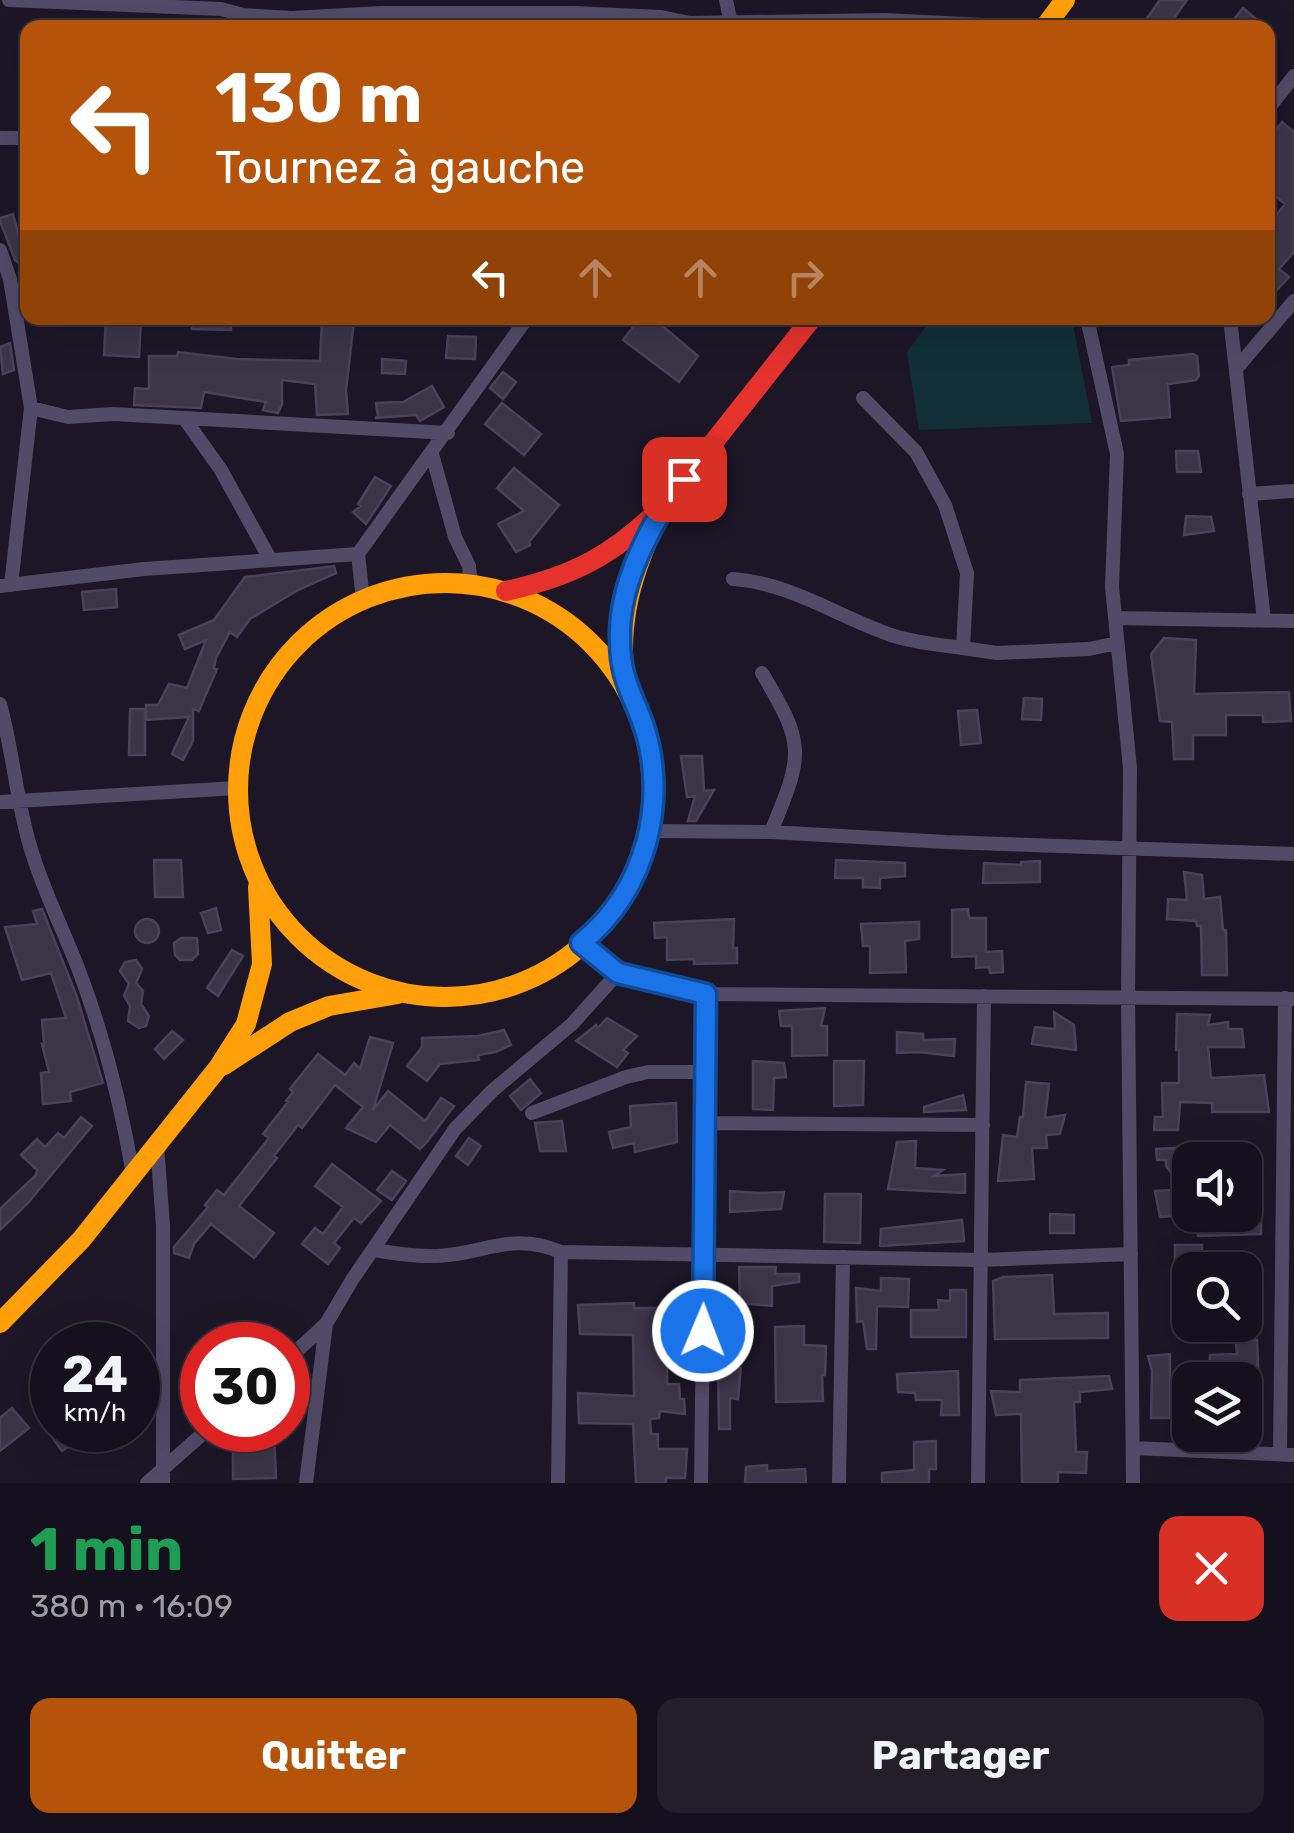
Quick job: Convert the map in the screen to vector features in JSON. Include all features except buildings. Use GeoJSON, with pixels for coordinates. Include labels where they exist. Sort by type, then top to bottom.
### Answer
{"type":"FeatureCollection","features":[{"type":"Feature","properties":{"kind":"street"},"geometry":{"type":"LineString","coordinates":[[9,0],[221,9],[292,18],[573,6],[676,20]]}},
{"type":"Feature","properties":{"kind":"street"},"geometry":{"type":"LineString","coordinates":[[1049,20],[1065,0]]}},
{"type":"Feature","properties":{"kind":"street"},"geometry":{"type":"LineString","coordinates":[[1275,100],[1294,76]]}},
{"type":"Feature","properties":{"kind":"street"},"geometry":{"type":"LineString","coordinates":[[0,250],[10,279],[30,408],[6,586],[144,568],[358,554]]}},
{"type":"Feature","properties":{"kind":"street"},"geometry":{"type":"LineString","coordinates":[[10,279],[20,280]]}},
{"type":"Feature","properties":{"kind":"street"},"geometry":{"type":"LineString","coordinates":[[1275,323],[1294,301]]}},
{"type":"Feature","properties":{"kind":"street"},"geometry":{"type":"LineString","coordinates":[[364,600],[358,554],[522,325]]}},
{"type":"Feature","properties":{"kind":"street"},"geometry":{"type":"LineString","coordinates":[[504,592],[554,582],[609,555],[663,506],[806,325]]}},
{"type":"Feature","properties":{"kind":"street"},"geometry":{"type":"LineString","coordinates":[[1089,325],[1117,454],[1112,587],[1130,768],[1132,1483]]}},
{"type":"Feature","properties":{"kind":"street"},"geometry":{"type":"LineString","coordinates":[[1231,325],[1264,620]]}},
{"type":"Feature","properties":{"kind":"street"},"geometry":{"type":"LineString","coordinates":[[1236,369],[1274,325]]}},
{"type":"Feature","properties":{"kind":"street"},"geometry":{"type":"LineString","coordinates":[[863,398],[916,452],[944,505],[967,573],[964,648]]}},
{"type":"Feature","properties":{"kind":"street"},"geometry":{"type":"LineString","coordinates":[[30,408],[68,417],[113,414],[448,433]]}},
{"type":"Feature","properties":{"kind":"street"},"geometry":{"type":"LineString","coordinates":[[184,418],[222,470],[270,560]]}},
{"type":"Feature","properties":{"kind":"street"},"geometry":{"type":"LineString","coordinates":[[432,454],[455,537],[469,566],[471,585]]}},
{"type":"Feature","properties":{"kind":"street"},"geometry":{"type":"LineString","coordinates":[[1249,494],[1294,491]]}},
{"type":"Feature","properties":{"kind":"street"},"geometry":{"type":"LineString","coordinates":[[626,687],[620,638],[622,610],[663,506]]}},
{"type":"Feature","properties":{"kind":"street"},"geometry":{"type":"LineString","coordinates":[[733,579],[784,590],[896,636],[964,648],[997,653],[1102,648],[1117,642]]}},
{"type":"Feature","properties":{"kind":"street"},"geometry":{"type":"LineString","coordinates":[[471,585],[504,592],[536,604],[584,636],[626,687],[642,721],[651,757],[654,794],[650,831],[632,881],[603,925],[533,978],[501,990],[432,997],[364,981],[320,956],[283,919],[258,880],[242,835],[237,788],[243,742],[259,698],[285,659],[334,616],[364,600],[404,588],[471,585]]}},
{"type":"Feature","properties":{"kind":"street"},"geometry":{"type":"LineString","coordinates":[[1115,618],[1294,621]]}},
{"type":"Feature","properties":{"kind":"street"},"geometry":{"type":"LineString","coordinates":[[762,673],[790,720],[797,743],[785,798],[771,832]]}},
{"type":"Feature","properties":{"kind":"street"},"geometry":{"type":"LineString","coordinates":[[0,704],[14,752],[19,803],[30,848],[78,967],[108,1058],[124,1116],[133,1175]]}},
{"type":"Feature","properties":{"kind":"street"},"geometry":{"type":"LineString","coordinates":[[0,802],[237,788]]}},
{"type":"Feature","properties":{"kind":"street"},"geometry":{"type":"LineString","coordinates":[[650,831],[771,832],[1294,854]]}},
{"type":"Feature","properties":{"kind":"street"},"geometry":{"type":"LineString","coordinates":[[0,1323],[60,1264],[218,1068],[246,1024],[262,964],[258,880]]}},
{"type":"Feature","properties":{"kind":"street"},"geometry":{"type":"LineString","coordinates":[[581,943],[618,973],[706,994],[1290,998],[1287,1453],[1133,1448]]}},
{"type":"Feature","properties":{"kind":"street"},"geometry":{"type":"LineString","coordinates":[[310,1338],[326,1324],[455,1129],[572,1024],[618,973]]}},
{"type":"Feature","properties":{"kind":"street"},"geometry":{"type":"LineString","coordinates":[[218,1068],[290,1022],[329,1006],[404,993]]}},
{"type":"Feature","properties":{"kind":"street"},"geometry":{"type":"LineString","coordinates":[[700,1483],[706,994]]}},
{"type":"Feature","properties":{"kind":"street"},"geometry":{"type":"LineString","coordinates":[[978,1483],[984,996]]}},
{"type":"Feature","properties":{"kind":"street"},"geometry":{"type":"LineString","coordinates":[[532,1113],[626,1077],[648,1072],[706,1072]]}},
{"type":"Feature","properties":{"kind":"street"},"geometry":{"type":"LineString","coordinates":[[705,1123],[982,1125]]}},
{"type":"Feature","properties":{"kind":"street"},"geometry":{"type":"LineString","coordinates":[[157,1143],[163,1226],[164,1476]]}},
{"type":"Feature","properties":{"kind":"street"},"geometry":{"type":"LineString","coordinates":[[373,1250],[440,1256],[514,1243],[540,1244],[561,1252],[843,1258],[981,1260],[1131,1254]]}},
{"type":"Feature","properties":{"kind":"street"},"geometry":{"type":"LineString","coordinates":[[558,1483],[561,1252]]}},
{"type":"Feature","properties":{"kind":"street"},"geometry":{"type":"LineString","coordinates":[[839,1483],[843,1258]]}},
{"type":"Feature","properties":{"kind":"street"},"geometry":{"type":"LineString","coordinates":[[306,1483],[326,1324]]}},
{"type":"Feature","properties":{"kind":"street"},"geometry":{"type":"LineString","coordinates":[[147,1483],[164,1476],[186,1452]]}},
{"type":"Feature","properties":{"kind":"shaded area"},"geometry":{"type":"Polygon","coordinates":[[[927,325],[1073,325],[1092,423],[919,430],[907,352],[927,325]]]}},
{"type":"Feature","properties":{"kind":"traffic: slow"},"geometry":{"type":"LineString","coordinates":[[1050,20],[1065,0]]}},
{"type":"Feature","properties":{"kind":"traffic: slow"},"geometry":{"type":"LineString","coordinates":[[625,680],[623,637],[629,596],[658,517]]}},
{"type":"Feature","properties":{"kind":"traffic: slow"},"geometry":{"type":"LineString","coordinates":[[445,583],[485,587],[524,599],[560,618],[591,644],[617,675],[636,711],[648,750],[652,790],[648,830],[636,869],[617,905],[591,936],[560,962],[524,981],[485,993],[445,997],[405,993],[366,981],[330,962],[299,936],[273,905],[254,869],[242,830],[238,790],[242,750],[254,711],[273,675],[299,644],[330,618],[366,599],[405,587],[445,583]]}},
{"type":"Feature","properties":{"kind":"traffic: slow"},"geometry":{"type":"LineString","coordinates":[[0,1323],[81,1240],[218,1068],[246,1024],[262,964],[258,887]]}},
{"type":"Feature","properties":{"kind":"traffic: slow"},"geometry":{"type":"LineString","coordinates":[[224,1065],[290,1022],[329,1006],[398,994]]}},
{"type":"Feature","properties":{"kind":"traffic: jam"},"geometry":{"type":"LineString","coordinates":[[506,591],[552,578],[591,561],[645,523],[663,506],[806,325]]}},
{"type":"Feature","properties":{"kind":"route"},"geometry":{"type":"LineString","coordinates":[[684,479],[663,506],[622,610],[620,638],[626,687],[642,721],[651,757],[654,794],[650,831],[632,881],[603,925],[581,943],[618,973],[706,994],[703,1331]]}}]}
